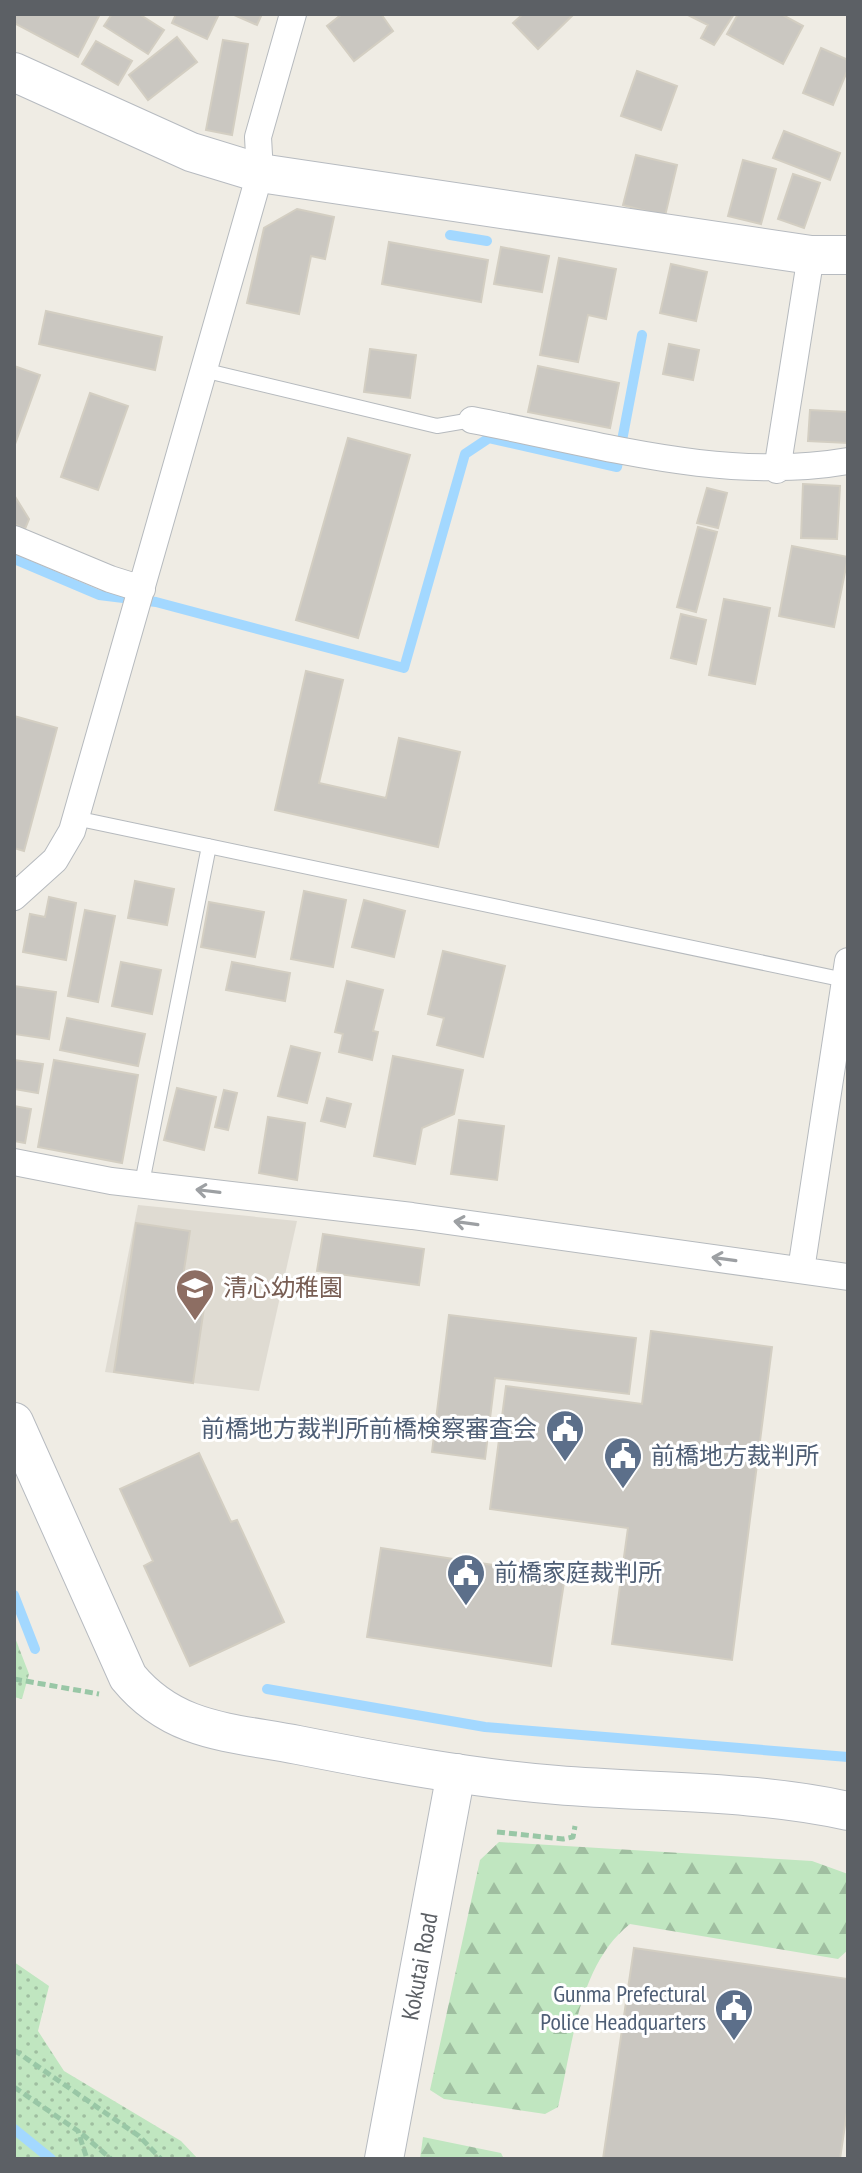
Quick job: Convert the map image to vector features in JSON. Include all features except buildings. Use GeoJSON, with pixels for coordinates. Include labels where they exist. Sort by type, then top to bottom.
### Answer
{"type":"FeatureCollection","features":[{"type":"Feature","properties":{"kind":"street"},"geometry":{"type":"LineString","coordinates":[[14,896],[62,852],[75,818],[260,173],[258,137],[293,14]]}},
{"type":"Feature","properties":{"kind":"street"},"geometry":{"type":"LineString","coordinates":[[14,72],[191,152],[260,173],[811,255],[848,255]]}},
{"type":"Feature","properties":{"kind":"street"},"geometry":{"type":"LineString","coordinates":[[777,470],[811,255]]}},
{"type":"Feature","properties":{"kind":"street"},"geometry":{"type":"LineString","coordinates":[[472,420],[715,466],[777,470],[848,461]]}},
{"type":"Feature","properties":{"kind":"street"},"geometry":{"type":"LineString","coordinates":[[14,539],[142,589]]}},
{"type":"Feature","properties":{"kind":"street"},"geometry":{"type":"LineString","coordinates":[[801,1270],[846,971]]}},
{"type":"Feature","properties":{"kind":"street"},"geometry":{"type":"LineString","coordinates":[[14,1162],[142,1183],[412,1216],[848,1277]]}},
{"type":"Feature","properties":{"kind":"street"},"geometry":{"type":"LineString","coordinates":[[14,1422],[128,1677],[147,1700],[188,1723],[456,1773],[554,1785],[779,1800],[848,1811]]}},
{"type":"Feature","properties":{"kind":"street","name":"Kokutai Road"},"geometry":{"type":"LineString","coordinates":[[384,2159],[456,1773]]}},
{"type":"Feature","properties":{"kind":"lane"},"geometry":{"type":"LineString","coordinates":[[203,370],[437,426],[472,420]]}},
{"type":"Feature","properties":{"kind":"lane"},"geometry":{"type":"LineString","coordinates":[[75,818],[846,971]]}},
{"type":"Feature","properties":{"kind":"lane"},"geometry":{"type":"LineString","coordinates":[[142,1183],[209,846]]}},
{"type":"Feature","properties":{"kind":"path"},"geometry":{"type":"LineString","coordinates":[[14,1679],[103,1695]]}},
{"type":"Feature","properties":{"kind":"path"},"geometry":{"type":"LineString","coordinates":[[497,1832],[563,1839],[573,1837],[575,1826]]}},
{"type":"Feature","properties":{"kind":"path"},"geometry":{"type":"LineString","coordinates":[[14,2050],[139,2136],[161,2159]]}},
{"type":"Feature","properties":{"kind":"path"},"geometry":{"type":"LineString","coordinates":[[14,2087],[78,2131],[111,2159]]}},
{"type":"Feature","properties":{"kind":"path"},"geometry":{"type":"LineString","coordinates":[[78,2131],[87,2159]]}},
{"type":"Feature","properties":{"kind":"shaded area","name":"清心幼稚園"},"geometry":{"type":"Polygon","coordinates":[[[138,1205],[297,1221],[259,1391],[105,1372],[138,1205]]]}},
{"type":"Feature","properties":{"kind":"green space"},"geometry":{"type":"Polygon","coordinates":[[[14,1635],[29,1674],[22,1699],[14,1697],[14,1635]]]}},
{"type":"Feature","properties":{"kind":"green space"},"geometry":{"type":"Polygon","coordinates":[[[499,1842],[812,1861],[848,1874],[848,1950],[838,1959],[630,1924],[599,1961],[588,1984],[558,2107],[545,2114],[444,2099],[430,2090],[480,1860],[499,1842]]]}},
{"type":"Feature","properties":{"kind":"green space"},"geometry":{"type":"Polygon","coordinates":[[[14,1962],[49,1986],[38,2031],[64,2071],[181,2141],[198,2159],[14,2159],[14,1962]]]}},
{"type":"Feature","properties":{"kind":"green space"},"geometry":{"type":"Polygon","coordinates":[[[423,2137],[501,2153],[504,2159],[420,2159],[423,2137]]]}},
{"type":"Feature","properties":{"kind":"waterway"},"geometry":{"type":"LineString","coordinates":[[450,235],[487,241]]}},
{"type":"Feature","properties":{"kind":"waterway"},"geometry":{"type":"LineString","coordinates":[[14,559],[99,595],[156,602],[404,668],[465,454],[489,438],[617,467],[642,335]]}},
{"type":"Feature","properties":{"kind":"waterway"},"geometry":{"type":"LineString","coordinates":[[14,1595],[35,1649]]}},
{"type":"Feature","properties":{"kind":"waterway"},"geometry":{"type":"LineString","coordinates":[[267,1689],[485,1727],[848,1757]]}},
{"type":"Feature","properties":{"kind":"waterway"},"geometry":{"type":"LineString","coordinates":[[14,2129],[51,2159]]}},
{"type":"Feature","properties":{"kind":"place","name":"清心幼稚園"},"geometry":{"type":"Point","coordinates":[195,1322]}},
{"type":"Feature","properties":{"kind":"place","name":"前橋地方裁判所前橋検察審査会"},"geometry":{"type":"Point","coordinates":[565,1463]}},
{"type":"Feature","properties":{"kind":"place","name":"前橋地方裁判所"},"geometry":{"type":"Point","coordinates":[623,1490]}},
{"type":"Feature","properties":{"kind":"place","name":"前橋家庭裁判所"},"geometry":{"type":"Point","coordinates":[466,1607]}},
{"type":"Feature","properties":{"kind":"place","name":"Gunma Prefectural Police Headquarters"},"geometry":{"type":"Point","coordinates":[734,2042]}}]}
